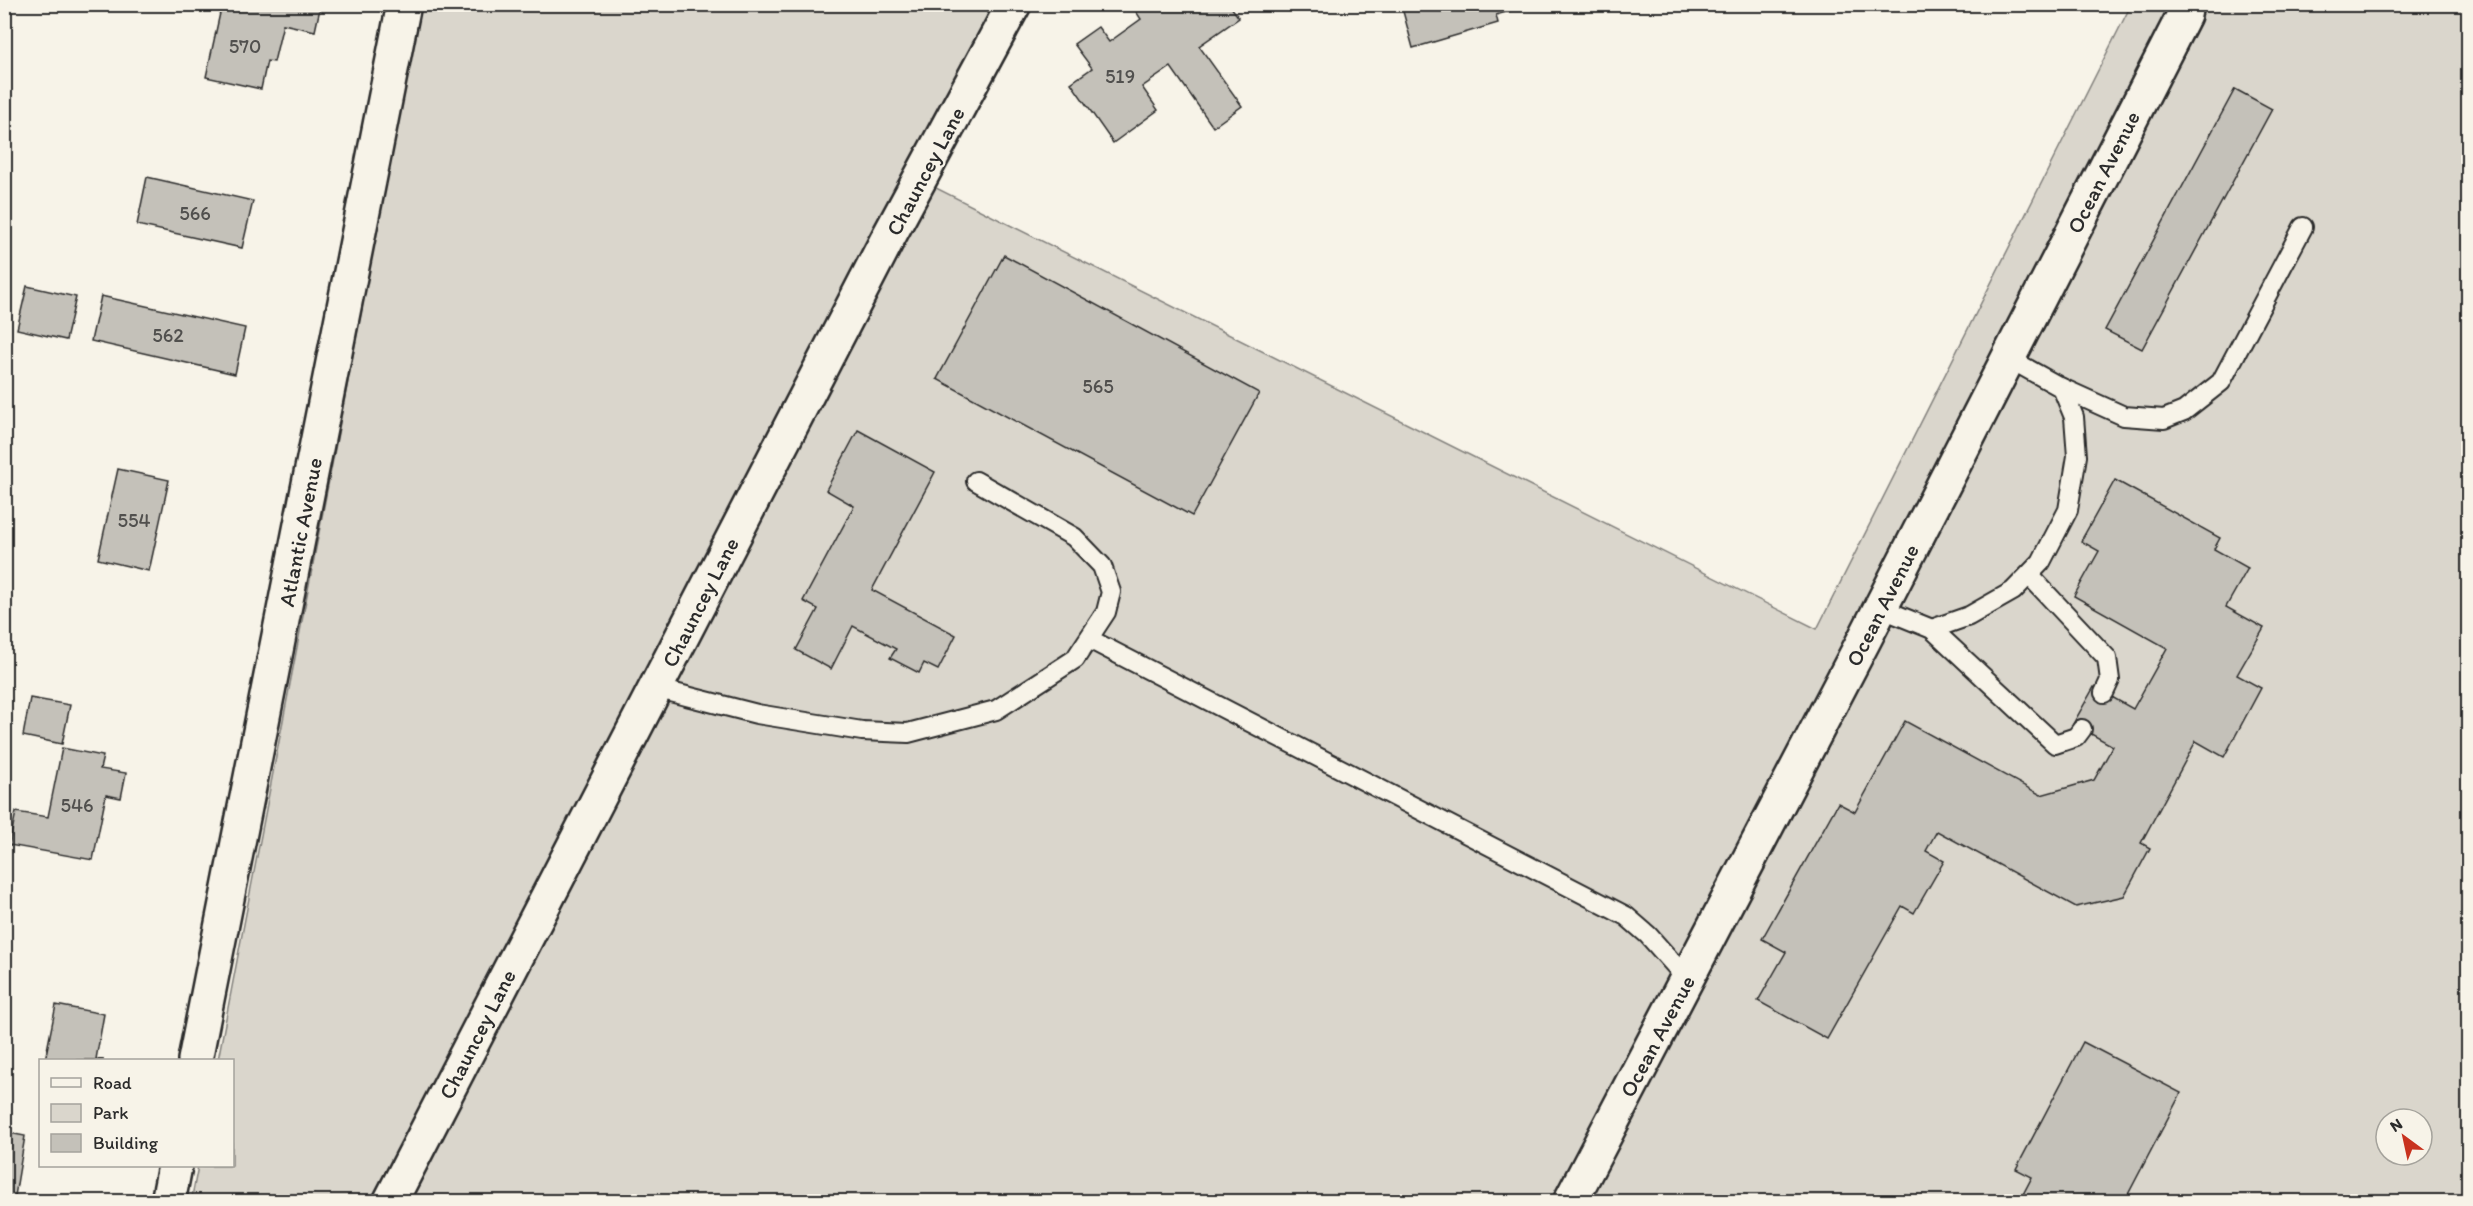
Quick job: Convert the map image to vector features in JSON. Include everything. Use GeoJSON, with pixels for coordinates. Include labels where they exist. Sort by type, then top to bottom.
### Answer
{"type":"FeatureCollection","features":[{"type":"Feature","properties":{"kind":"street","name":"Atlantic Avenue"},"geometry":{"type":"LineString","coordinates":[[195,1059],[404,4]]}},
{"type":"Feature","properties":{"kind":"street","name":"Chauncey Lane"},"geometry":{"type":"LineString","coordinates":[[390,1202],[889,236],[1014,4]]}},
{"type":"Feature","properties":{"kind":"street","name":"Ocean Avenue"},"geometry":{"type":"LineString","coordinates":[[1570,1202],[1880,608],[2184,15],[2186,4]]}},
{"type":"Feature","properties":{"kind":"street"},"geometry":{"type":"LineString","coordinates":[[168,1202],[175,1167]]}},
{"type":"Feature","properties":{"kind":"lane"},"geometry":{"type":"LineString","coordinates":[[2008,358],[2062,388],[2124,416],[2164,420],[2184,411],[2221,382],[2303,227]]}},
{"type":"Feature","properties":{"kind":"lane"},"geometry":{"type":"LineString","coordinates":[[1932,629],[1969,616],[2013,591],[2041,562],[2068,510],[2078,456],[2074,417],[2062,388]]}},
{"type":"Feature","properties":{"kind":"lane"},"geometry":{"type":"LineString","coordinates":[[656,688],[757,714],[862,731],[908,733],[996,710],[1075,659],[1106,612],[1111,592],[1102,566],[1074,537],[976,481]]}},
{"type":"Feature","properties":{"kind":"lane"},"geometry":{"type":"LineString","coordinates":[[2029,575],[2107,658],[2110,680],[2104,693]]}},
{"type":"Feature","properties":{"kind":"lane"},"geometry":{"type":"LineString","coordinates":[[1880,608],[1932,629],[2055,744],[2076,737],[2082,729]]}},
{"type":"Feature","properties":{"kind":"lane"},"geometry":{"type":"LineString","coordinates":[[1089,639],[1626,916],[1648,935],[1687,979]]}},
{"type":"Feature","properties":{"kind":"green space"},"geometry":{"type":"Polygon","coordinates":[[[420,5],[1009,5],[920,180],[1817,629],[2131,5],[2468,5],[2468,1201],[191,1202],[198,1167],[234,1167],[234,1059],[218,1059],[420,5]]]}},
{"type":"Feature","properties":{"kind":"building"},"geometry":{"type":"Polygon","coordinates":[[[222,4],[321,4],[315,31],[283,24],[274,62],[267,61],[261,89],[206,77],[222,4]]]}},
{"type":"Feature","properties":{"kind":"building"},"geometry":{"type":"Polygon","coordinates":[[[1131,4],[1229,4],[1239,18],[1199,46],[1242,106],[1213,127],[1171,67],[1142,87],[1158,110],[1113,143],[1071,83],[1092,68],[1074,44],[1098,27],[1109,42],[1141,19],[1131,4]]]}},
{"type":"Feature","properties":{"kind":"building"},"geometry":{"type":"Polygon","coordinates":[[[1401,4],[1530,5],[1496,15],[1498,23],[1413,48],[1401,4]]]}},
{"type":"Feature","properties":{"kind":"building"},"geometry":{"type":"Polygon","coordinates":[[[2235,89],[2272,109],[2142,349],[2105,330],[2235,89]]]}},
{"type":"Feature","properties":{"kind":"building"},"geometry":{"type":"Polygon","coordinates":[[[147,177],[253,201],[242,248],[137,225],[147,177]]]}},
{"type":"Feature","properties":{"kind":"building"},"geometry":{"type":"Polygon","coordinates":[[[1004,255],[1259,393],[1192,516],[937,379],[1004,255]]]}},
{"type":"Feature","properties":{"kind":"building"},"geometry":{"type":"Polygon","coordinates":[[[27,286],[76,297],[66,340],[17,329],[27,286]]]}},
{"type":"Feature","properties":{"kind":"building"},"geometry":{"type":"Polygon","coordinates":[[[101,296],[245,328],[235,374],[91,341],[101,296]]]}},
{"type":"Feature","properties":{"kind":"building"},"geometry":{"type":"Polygon","coordinates":[[[858,430],[935,472],[872,590],[956,635],[938,670],[924,663],[919,673],[890,658],[896,649],[853,626],[831,669],[796,650],[818,609],[803,601],[854,506],[826,490],[858,430]]]}},
{"type":"Feature","properties":{"kind":"building"},"geometry":{"type":"Polygon","coordinates":[[[118,469],[169,480],[149,571],[98,559],[118,469]]]}},
{"type":"Feature","properties":{"kind":"building"},"geometry":{"type":"Polygon","coordinates":[[[2115,480],[2220,538],[2214,549],[2248,568],[2226,607],[2264,628],[2237,675],[2261,688],[2224,757],[2196,741],[2141,843],[2150,848],[2124,896],[2076,907],[1937,831],[1926,851],[1944,861],[1914,913],[1902,906],[1827,1039],[1758,1001],[1786,952],[1762,939],[1838,803],[1855,812],[1905,721],[2041,795],[2094,780],[2113,746],[2073,724],[2094,687],[2133,709],[2167,648],[2074,596],[2099,551],[2081,541],[2115,480]]]}},
{"type":"Feature","properties":{"kind":"building"},"geometry":{"type":"Polygon","coordinates":[[[30,698],[70,705],[62,744],[23,736],[30,698]]]}},
{"type":"Feature","properties":{"kind":"building"},"geometry":{"type":"Polygon","coordinates":[[[62,748],[103,756],[100,769],[126,773],[121,798],[106,795],[93,860],[9,845],[16,812],[48,817],[62,748]]]}},
{"type":"Feature","properties":{"kind":"building"},"geometry":{"type":"Polygon","coordinates":[[[56,1005],[104,1014],[96,1059],[45,1059],[56,1005]]]}},
{"type":"Feature","properties":{"kind":"building"},"geometry":{"type":"Polygon","coordinates":[[[2083,1042],[2181,1093],[2124,1202],[2019,1202],[2032,1177],[2016,1169],[2083,1042]]]}},
{"type":"Feature","properties":{"kind":"building"},"geometry":{"type":"Polygon","coordinates":[[[4,1132],[25,1136],[14,1202],[4,1202],[4,1132]]]}}]}
